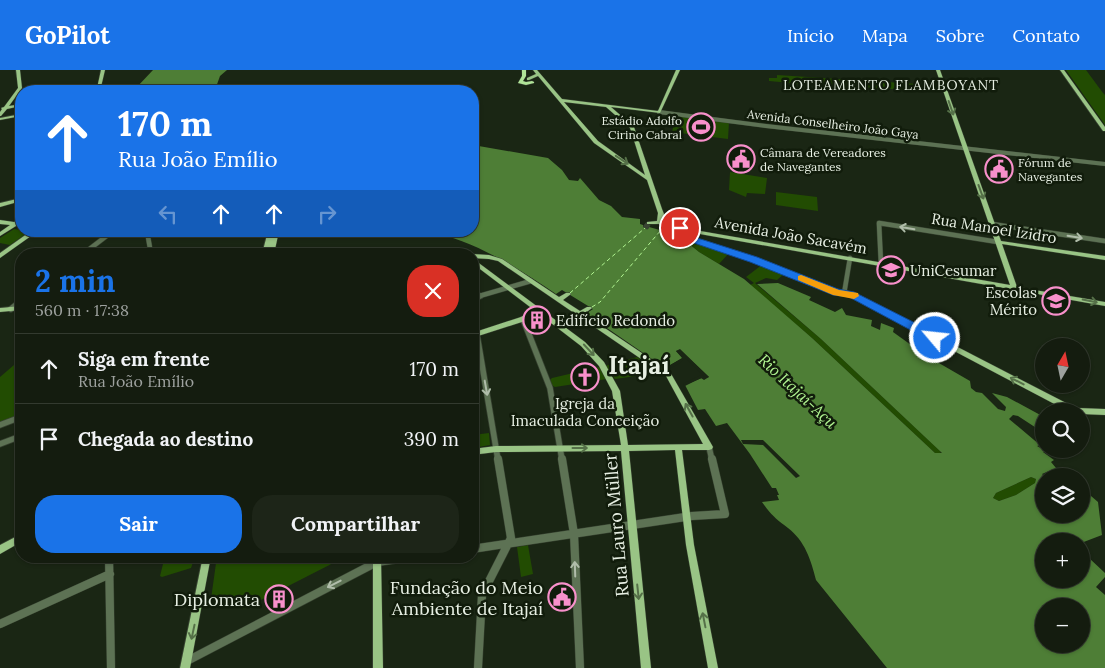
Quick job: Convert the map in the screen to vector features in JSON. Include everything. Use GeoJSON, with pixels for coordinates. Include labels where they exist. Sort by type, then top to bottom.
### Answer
{"type":"FeatureCollection","features":[{"type":"Feature","properties":{"kind":"highway"},"geometry":{"type":"LineString","coordinates":[[525,79],[526,70]]}},
{"type":"Feature","properties":{"kind":"main road"},"geometry":{"type":"LineString","coordinates":[[18,70],[20,85]]}},
{"type":"Feature","properties":{"kind":"main road"},"geometry":{"type":"LineString","coordinates":[[99,85],[103,70]]}},
{"type":"Feature","properties":{"kind":"main road"},"geometry":{"type":"LineString","coordinates":[[659,112],[678,70]]}},
{"type":"Feature","properties":{"kind":"main road"},"geometry":{"type":"LineString","coordinates":[[938,70],[1014,287]]}},
{"type":"Feature","properties":{"kind":"main road"},"geometry":{"type":"LineString","coordinates":[[1062,70],[1105,130]]}},
{"type":"Feature","properties":{"kind":"main road"},"geometry":{"type":"LineString","coordinates":[[525,79],[537,72],[598,144],[635,168],[648,179]]}},
{"type":"Feature","properties":{"kind":"main road"},"geometry":{"type":"LineString","coordinates":[[0,115],[2,109],[15,94]]}},
{"type":"Feature","properties":{"kind":"main road","name":"Avenida Conselheiro João Gaya"},"geometry":{"type":"LineString","coordinates":[[560,100],[659,112]]}},
{"type":"Feature","properties":{"kind":"main road"},"geometry":{"type":"LineString","coordinates":[[2,109],[15,106]]}},
{"type":"Feature","properties":{"kind":"main road"},"geometry":{"type":"LineString","coordinates":[[606,106],[632,127],[661,213],[671,224],[689,230]]}},
{"type":"Feature","properties":{"kind":"main road"},"geometry":{"type":"LineString","coordinates":[[0,119],[15,116]]}},
{"type":"Feature","properties":{"kind":"main road"},"geometry":{"type":"LineString","coordinates":[[635,168],[645,168]]}},
{"type":"Feature","properties":{"kind":"main road"},"geometry":{"type":"LineString","coordinates":[[0,205],[15,201]]}},
{"type":"Feature","properties":{"kind":"main road"},"geometry":{"type":"LineString","coordinates":[[649,223],[660,222],[658,218],[661,213]]}},
{"type":"Feature","properties":{"kind":"main road"},"geometry":{"type":"LineString","coordinates":[[0,222],[15,223]]}},
{"type":"Feature","properties":{"kind":"main road","name":"Avenida João Sacavém"},"geometry":{"type":"LineString","coordinates":[[660,222],[665,227],[680,228],[1105,304]]}},
{"type":"Feature","properties":{"kind":"main road"},"geometry":{"type":"LineString","coordinates":[[0,234],[15,225]]}},
{"type":"Feature","properties":{"kind":"main road"},"geometry":{"type":"LineString","coordinates":[[680,228],[680,233],[685,237],[847,292],[1076,411],[1105,412]]}},
{"type":"Feature","properties":{"kind":"main road"},"geometry":{"type":"LineString","coordinates":[[0,256],[27,237]]}},
{"type":"Feature","properties":{"kind":"main road","name":"Rua Manoel Izidro"},"geometry":{"type":"LineString","coordinates":[[998,242],[1105,258]]}},
{"type":"Feature","properties":{"kind":"main road"},"geometry":{"type":"LineString","coordinates":[[479,256],[500,260],[668,374],[709,447],[496,449],[479,451]]}},
{"type":"Feature","properties":{"kind":"main road"},"geometry":{"type":"LineString","coordinates":[[479,260],[485,256]]}},
{"type":"Feature","properties":{"kind":"main road","name":"Rua Lauro Müller"},"geometry":{"type":"LineString","coordinates":[[479,265],[587,347],[602,364],[611,380],[618,397],[625,448],[646,668]]}},
{"type":"Feature","properties":{"kind":"main road"},"geometry":{"type":"LineString","coordinates":[[559,300],[568,294]]}},
{"type":"Feature","properties":{"kind":"main road"},"geometry":{"type":"LineString","coordinates":[[580,314],[589,308]]}},
{"type":"Feature","properties":{"kind":"main road"},"geometry":{"type":"LineString","coordinates":[[0,310],[15,309]]}},
{"type":"Feature","properties":{"kind":"main road"},"geometry":{"type":"LineString","coordinates":[[479,334],[523,319],[539,310]]}},
{"type":"Feature","properties":{"kind":"main road"},"geometry":{"type":"LineString","coordinates":[[678,447],[686,517],[713,668]]}},
{"type":"Feature","properties":{"kind":"main road"},"geometry":{"type":"LineString","coordinates":[[0,550],[15,541]]}},
{"type":"Feature","properties":{"kind":"main road"},"geometry":{"type":"LineString","coordinates":[[186,664],[206,563]]}},
{"type":"Feature","properties":{"kind":"main road"},"geometry":{"type":"LineString","coordinates":[[377,563],[378,668]]}},
{"type":"Feature","properties":{"kind":"street","name":"Avenida Conselheiro João Gaya"},"geometry":{"type":"LineString","coordinates":[[659,112],[1105,164]]}},
{"type":"Feature","properties":{"kind":"street","name":"Rua Manoel Izidro"},"geometry":{"type":"LineString","coordinates":[[881,264],[879,223],[998,242]]}},
{"type":"Feature","properties":{"kind":"street"},"geometry":{"type":"LineString","coordinates":[[992,224],[1105,241]]}},
{"type":"Feature","properties":{"kind":"street"},"geometry":{"type":"LineString","coordinates":[[91,248],[105,237]]}},
{"type":"Feature","properties":{"kind":"street"},"geometry":{"type":"LineString","coordinates":[[847,292],[850,258]]}},
{"type":"Feature","properties":{"kind":"street"},"geometry":{"type":"LineString","coordinates":[[479,296],[531,281]]}},
{"type":"Feature","properties":{"kind":"street"},"geometry":{"type":"LineString","coordinates":[[11,309],[15,306]]}},
{"type":"Feature","properties":{"kind":"street"},"geometry":{"type":"LineString","coordinates":[[523,319],[550,388],[560,448],[574,534],[580,668]]}},
{"type":"Feature","properties":{"kind":"street"},"geometry":{"type":"LineString","coordinates":[[478,668],[482,595],[511,538],[479,357]]}},
{"type":"Feature","properties":{"kind":"street"},"geometry":{"type":"LineString","coordinates":[[0,425],[15,419]]}},
{"type":"Feature","properties":{"kind":"street"},"geometry":{"type":"LineString","coordinates":[[0,444],[15,438]]}},
{"type":"Feature","properties":{"kind":"street"},"geometry":{"type":"LineString","coordinates":[[479,548],[686,517],[725,514],[709,447]]}},
{"type":"Feature","properties":{"kind":"street"},"geometry":{"type":"LineString","coordinates":[[109,563],[111,668]]}},
{"type":"Feature","properties":{"kind":"street"},"geometry":{"type":"LineString","coordinates":[[186,664],[370,563]]}},
{"type":"Feature","properties":{"kind":"street"},"geometry":{"type":"LineString","coordinates":[[0,624],[110,574]]}},
{"type":"Feature","properties":{"kind":"shaded area"},"geometry":{"type":"Polygon","coordinates":[[[1066,70],[1086,70],[1105,95],[1105,125],[1066,70]]]}},
{"type":"Feature","properties":{"kind":"shaded area"},"geometry":{"type":"Polygon","coordinates":[[[777,75],[933,85],[936,92],[813,84],[813,82],[803,81],[802,84],[769,81],[769,78],[777,78],[777,75]]]}},
{"type":"Feature","properties":{"kind":"shaded area","name":"Estádio Adolfo Cirino Cabral"},"geometry":{"type":"Polygon","coordinates":[[[676,115],[729,122],[728,139],[672,132],[676,115]]]}},
{"type":"Feature","properties":{"kind":"shaded area"},"geometry":{"type":"Polygon","coordinates":[[[730,172],[767,178],[765,194],[747,193],[746,197],[729,190],[730,172]]]}},
{"type":"Feature","properties":{"kind":"shaded area"},"geometry":{"type":"Polygon","coordinates":[[[776,192],[817,197],[818,211],[776,205],[776,192]]]}},
{"type":"Feature","properties":{"kind":"shaded area"},"geometry":{"type":"Polygon","coordinates":[[[14,229],[15,237],[21,237],[10,245],[0,243],[0,238],[14,229]]]}},
{"type":"Feature","properties":{"kind":"shaded area"},"geometry":{"type":"Polygon","coordinates":[[[678,235],[689,239],[695,244],[730,252],[719,264],[699,252],[678,235]]]}},
{"type":"Feature","properties":{"kind":"shaded area"},"geometry":{"type":"Polygon","coordinates":[[[763,264],[785,273],[777,280],[766,278],[755,283],[821,339],[941,454],[935,453],[812,338],[750,285],[754,283],[746,277],[763,264]]]}},
{"type":"Feature","properties":{"kind":"shaded area"},"geometry":{"type":"Polygon","coordinates":[[[637,357],[658,370],[658,373],[615,379],[605,366],[637,357]]]}},
{"type":"Feature","properties":{"kind":"shaded area"},"geometry":{"type":"Polygon","coordinates":[[[15,364],[15,417],[0,423],[0,377],[15,364]]]}},
{"type":"Feature","properties":{"kind":"shaded area"},"geometry":{"type":"Polygon","coordinates":[[[599,367],[607,379],[555,387],[549,381],[552,378],[599,367]]]}},
{"type":"Feature","properties":{"kind":"shaded area"},"geometry":{"type":"Polygon","coordinates":[[[489,433],[490,445],[479,447],[479,434],[489,433]]]}},
{"type":"Feature","properties":{"kind":"shaded area"},"geometry":{"type":"Polygon","coordinates":[[[1031,477],[1035,479],[1035,483],[1016,495],[999,501],[993,498],[996,493],[1031,477]]]}},
{"type":"Feature","properties":{"kind":"shaded area"},"geometry":{"type":"Polygon","coordinates":[[[528,545],[533,574],[521,577],[517,547],[528,545]]]}},
{"type":"Feature","properties":{"kind":"shaded area"},"geometry":{"type":"Polygon","coordinates":[[[163,563],[193,563],[191,568],[160,576],[163,563]]]}},
{"type":"Feature","properties":{"kind":"shaded area"},"geometry":{"type":"Polygon","coordinates":[[[216,563],[333,563],[243,609],[242,602],[211,599],[216,563]]]}},
{"type":"Feature","properties":{"kind":"water"},"geometry":{"type":"Polygon","coordinates":[[[153,70],[227,70],[220,76],[217,85],[139,85],[153,70]]]}},
{"type":"Feature","properties":{"kind":"water","name":"Rio Itajaí-Açu"},"geometry":{"type":"Polygon","coordinates":[[[479,146],[548,158],[562,170],[569,180],[578,181],[580,178],[599,200],[611,206],[622,217],[640,219],[640,224],[643,227],[678,235],[699,252],[744,279],[812,338],[935,453],[942,453],[821,339],[757,284],[778,283],[811,297],[809,300],[835,312],[842,308],[846,315],[872,320],[871,326],[880,330],[881,323],[894,328],[893,332],[925,355],[970,381],[971,388],[976,392],[982,393],[998,409],[1005,411],[1006,407],[992,393],[1007,397],[1035,412],[1035,427],[1018,416],[1013,415],[1009,419],[1035,441],[1035,458],[1051,458],[1054,460],[1051,462],[1056,468],[1035,468],[1035,479],[1031,477],[996,493],[993,498],[999,501],[1016,495],[1035,483],[1035,523],[1090,523],[1090,495],[1098,502],[1102,535],[1090,540],[1090,533],[1035,533],[1035,588],[1090,588],[1090,559],[1105,573],[1105,577],[1096,587],[1105,595],[1105,668],[887,668],[816,580],[809,558],[799,539],[762,502],[779,500],[776,488],[772,488],[727,423],[716,426],[705,409],[698,410],[685,385],[709,377],[680,350],[676,351],[683,358],[665,368],[588,315],[587,313],[593,309],[562,290],[556,294],[526,274],[479,248],[451,237],[479,237],[479,146]]]}},
{"type":"Feature","properties":{"kind":"pier"},"geometry":{"type":"Polygon","coordinates":[[[680,349],[709,377],[704,380],[701,378],[683,387],[684,383],[701,375],[705,377],[685,358],[679,364],[667,370],[665,368],[682,358],[676,351],[680,349]]]}},
{"type":"Feature","properties":{"kind":"pier"},"geometry":{"type":"Polygon","coordinates":[[[741,440],[763,440],[800,476],[796,478],[763,445],[743,444],[741,440]]]}},
{"type":"Feature","properties":{"kind":"ferry route"},"geometry":{"type":"LineString","coordinates":[[570,293],[645,228]]}},
{"type":"Feature","properties":{"kind":"ferry route"},"geometry":{"type":"LineString","coordinates":[[592,307],[600,302],[661,230]]}},
{"type":"Feature","properties":{"kind":"tunnel"},"geometry":{"type":"LineString","coordinates":[[645,228],[649,223]]}},
{"type":"Feature","properties":{"kind":"slow traffic"},"geometry":{"type":"LineString","coordinates":[[801,278],[836,292],[854,296]]}},
{"type":"Feature","properties":{"kind":"place","name":"Estádio Adolfo Cirino Cabral"},"geometry":{"type":"Point","coordinates":[701,127]}},
{"type":"Feature","properties":{"kind":"place","name":"Câmara de Vereadores de Navegantes"},"geometry":{"type":"Point","coordinates":[741,159]}},
{"type":"Feature","properties":{"kind":"place","name":"Fórum de Navegantes"},"geometry":{"type":"Point","coordinates":[999,169]}},
{"type":"Feature","properties":{"kind":"place","name":"UniCesumar"},"geometry":{"type":"Point","coordinates":[891,270]}},
{"type":"Feature","properties":{"kind":"place","name":"Escolas Mérito"},"geometry":{"type":"Point","coordinates":[1056,301]}},
{"type":"Feature","properties":{"kind":"place","name":"Edifício Redondo"},"geometry":{"type":"Point","coordinates":[537,320]}},
{"type":"Feature","properties":{"kind":"place","name":"Igreja da Imaculada Conceição"},"geometry":{"type":"Point","coordinates":[585,377]}},
{"type":"Feature","properties":{"kind":"place","name":"Fundação do Meio Ambiente de Itajaí"},"geometry":{"type":"Point","coordinates":[562,597]}},
{"type":"Feature","properties":{"kind":"place","name":"Diplomata"},"geometry":{"type":"Point","coordinates":[279,599]}},
{"type":"Feature","properties":{"kind":"district","name":"LOTEAMENTO FLAMBOYANT"},"geometry":{"type":"Point","coordinates":[891,85]}},
{"type":"Feature","properties":{"kind":"district","name":"Itajaí"},"geometry":{"type":"Point","coordinates":[639,365]}},
{"type":"Feature","properties":{"kind":"route"},"geometry":{"type":"LineString","coordinates":[[680,228],[679,232],[685,237],[753,260],[836,292],[851,294],[935,338]]}}]}
